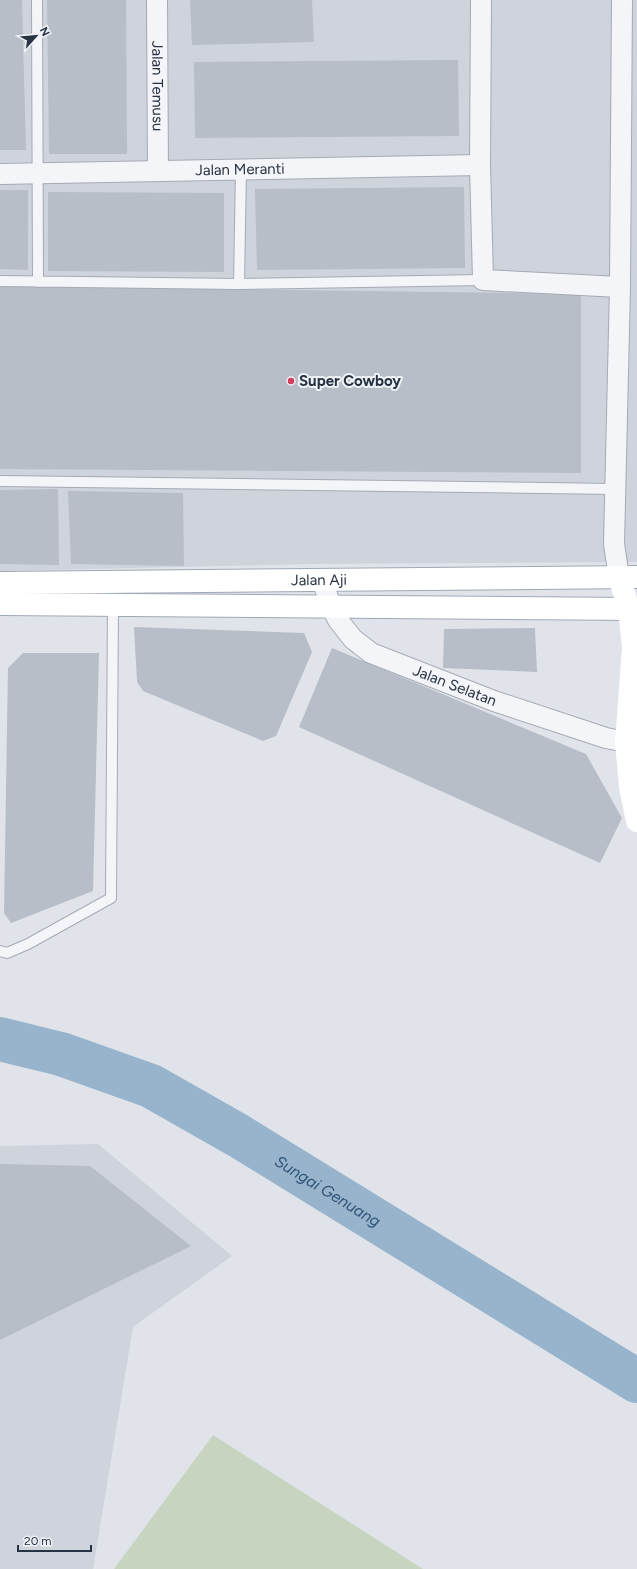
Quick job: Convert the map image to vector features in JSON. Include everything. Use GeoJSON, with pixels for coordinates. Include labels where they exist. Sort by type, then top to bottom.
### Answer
{"type":"FeatureCollection","features":[{"type":"Feature","properties":{"kind":"main road","name":"Jalan Aji"},"geometry":{"type":"LineString","coordinates":[[0,583],[628,577]]}},
{"type":"Feature","properties":{"kind":"main road"},"geometry":{"type":"LineString","coordinates":[[628,577],[633,609],[633,648],[632,714],[626,742],[630,787],[637,821]]}},
{"type":"Feature","properties":{"kind":"main road","name":"Jalan Aji"},"geometry":{"type":"LineString","coordinates":[[0,604],[633,609]]}},
{"type":"Feature","properties":{"kind":"street","name":"Jalan Temusu"},"geometry":{"type":"LineString","coordinates":[[157,0],[158,171]]}},
{"type":"Feature","properties":{"kind":"street"},"geometry":{"type":"LineString","coordinates":[[481,0],[480,165],[483,280],[620,287]]}},
{"type":"Feature","properties":{"kind":"street"},"geometry":{"type":"LineString","coordinates":[[622,0],[620,287],[614,544],[628,577]]}},
{"type":"Feature","properties":{"kind":"street","name":"Jalan Meranti"},"geometry":{"type":"LineString","coordinates":[[0,174],[480,165]]}},
{"type":"Feature","properties":{"kind":"street","name":"Jalan Selatan"},"geometry":{"type":"LineString","coordinates":[[322,580],[331,606],[338,620],[353,639],[371,653],[494,701],[606,738],[626,742]]}},
{"type":"Feature","properties":{"kind":"lane"},"geometry":{"type":"LineString","coordinates":[[37,0],[38,282]]}},
{"type":"Feature","properties":{"kind":"lane"},"geometry":{"type":"LineString","coordinates":[[240,284],[241,169]]}},
{"type":"Feature","properties":{"kind":"lane"},"geometry":{"type":"LineString","coordinates":[[0,281],[240,284],[483,280]]}},
{"type":"Feature","properties":{"kind":"lane"},"geometry":{"type":"LineString","coordinates":[[0,481],[616,489]]}},
{"type":"Feature","properties":{"kind":"lane"},"geometry":{"type":"LineString","coordinates":[[0,951],[7,953],[28,944],[111,898],[113,605]]}},
{"type":"Feature","properties":{"kind":"shaded area"},"geometry":{"type":"Polygon","coordinates":[[[0,0],[637,0],[637,562],[311,564],[0,571],[0,0]]]}},
{"type":"Feature","properties":{"kind":"shaded area"},"geometry":{"type":"Polygon","coordinates":[[[98,1144],[232,1256],[133,1327],[93,1569],[0,1569],[0,1146],[98,1144]]]}},
{"type":"Feature","properties":{"kind":"green space"},"geometry":{"type":"Polygon","coordinates":[[[213,1435],[423,1569],[114,1569],[213,1435]]]}},
{"type":"Feature","properties":{"kind":"building"},"geometry":{"type":"Polygon","coordinates":[[[0,0],[22,0],[26,150],[0,150],[0,0]]]}},
{"type":"Feature","properties":{"kind":"building"},"geometry":{"type":"Polygon","coordinates":[[[47,0],[126,0],[127,154],[49,154],[47,0]]]}},
{"type":"Feature","properties":{"kind":"building"},"geometry":{"type":"Polygon","coordinates":[[[190,0],[312,0],[314,42],[192,45],[190,0]]]}},
{"type":"Feature","properties":{"kind":"building"},"geometry":{"type":"Polygon","coordinates":[[[458,60],[459,136],[195,138],[194,62],[458,60]]]}},
{"type":"Feature","properties":{"kind":"building"},"geometry":{"type":"Polygon","coordinates":[[[464,187],[465,268],[257,270],[255,189],[464,187]]]}},
{"type":"Feature","properties":{"kind":"building"},"geometry":{"type":"Polygon","coordinates":[[[0,190],[28,190],[28,270],[0,269],[0,190]]]}},
{"type":"Feature","properties":{"kind":"building"},"geometry":{"type":"Polygon","coordinates":[[[48,192],[224,193],[224,272],[48,271],[48,192]]]}},
{"type":"Feature","properties":{"kind":"building","name":"Super Cowboy"},"geometry":{"type":"Polygon","coordinates":[[[0,286],[581,294],[581,473],[0,469],[0,286]]]}},
{"type":"Feature","properties":{"kind":"building"},"geometry":{"type":"Polygon","coordinates":[[[58,489],[59,565],[0,564],[0,490],[58,489]]]}},
{"type":"Feature","properties":{"kind":"building"},"geometry":{"type":"Polygon","coordinates":[[[68,491],[183,493],[184,566],[71,564],[68,491]]]}},
{"type":"Feature","properties":{"kind":"building"},"geometry":{"type":"Polygon","coordinates":[[[134,627],[304,633],[312,652],[276,736],[263,741],[143,691],[137,682],[134,627]]]}},
{"type":"Feature","properties":{"kind":"building"},"geometry":{"type":"Polygon","coordinates":[[[535,628],[537,672],[443,668],[444,629],[535,628]]]}},
{"type":"Feature","properties":{"kind":"building"},"geometry":{"type":"Polygon","coordinates":[[[332,648],[586,754],[622,818],[600,863],[299,727],[332,648]]]}},
{"type":"Feature","properties":{"kind":"building"},"geometry":{"type":"Polygon","coordinates":[[[23,653],[99,653],[93,891],[11,923],[4,913],[8,668],[23,653]]]}},
{"type":"Feature","properties":{"kind":"building"},"geometry":{"type":"Polygon","coordinates":[[[0,1164],[90,1166],[191,1246],[0,1340],[0,1164]]]}},
{"type":"Feature","properties":{"kind":"waterway","name":"Sungai Genuang"},"geometry":{"type":"LineString","coordinates":[[0,1039],[61,1054],[151,1086],[239,1136],[637,1381]]}},
{"type":"Feature","properties":{"kind":"place","name":"Super Cowboy"},"geometry":{"type":"Point","coordinates":[291,381]}}]}
